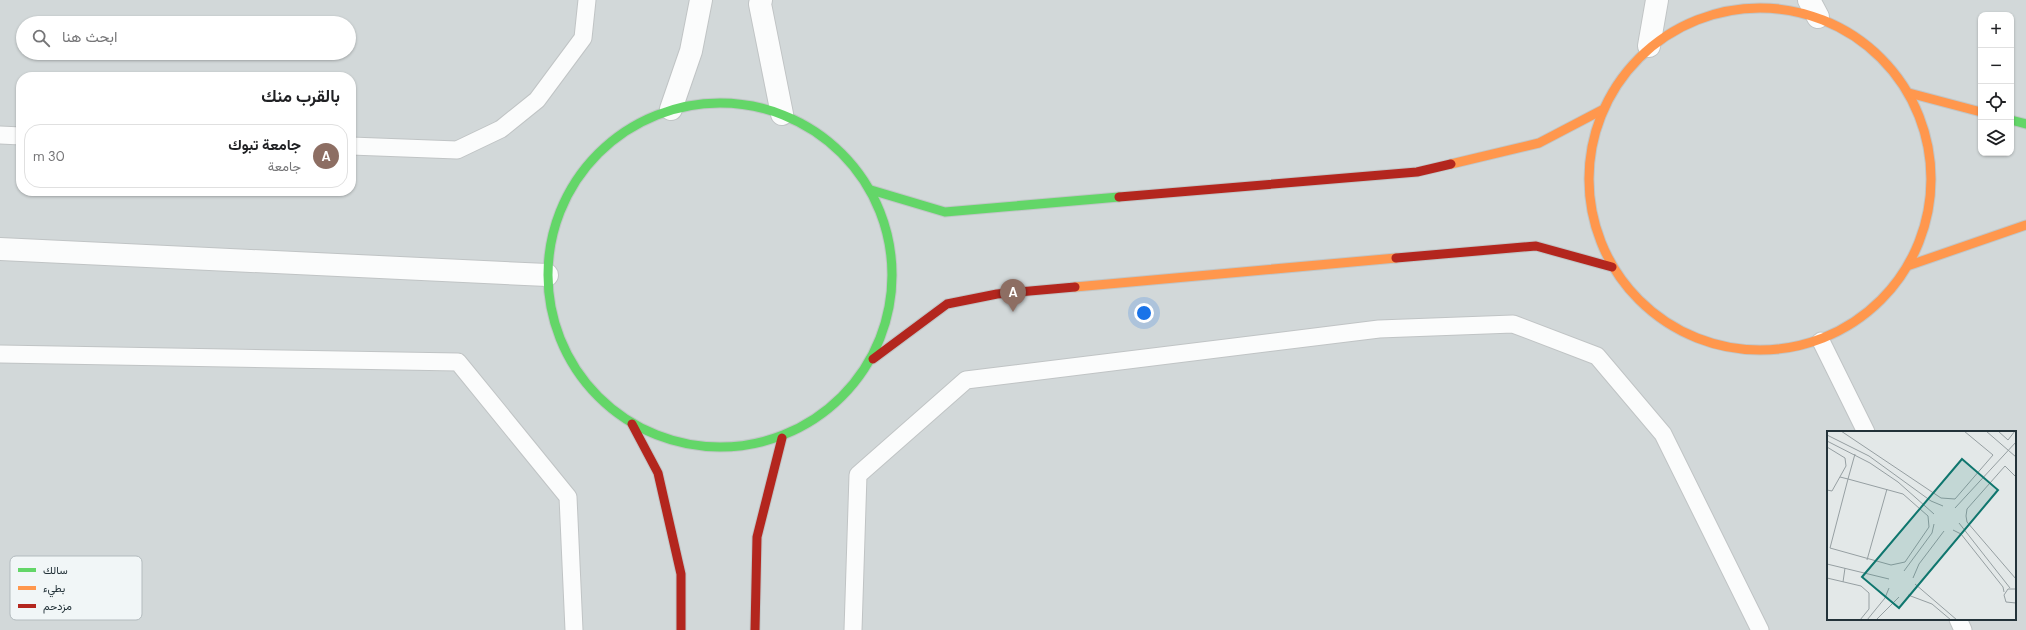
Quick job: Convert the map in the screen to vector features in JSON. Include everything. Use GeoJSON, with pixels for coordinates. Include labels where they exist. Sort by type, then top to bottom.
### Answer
{"type":"FeatureCollection","features":[{"type":"Feature","properties":{"kind":"street"},"geometry":{"type":"LineString","coordinates":[[671,109],[691,51],[700,0]]}},
{"type":"Feature","properties":{"kind":"street"},"geometry":{"type":"LineString","coordinates":[[761,0],[760,4],[782,114]]}},
{"type":"Feature","properties":{"kind":"street"},"geometry":{"type":"LineString","coordinates":[[1649,46],[1657,0]]}},
{"type":"Feature","properties":{"kind":"street"},"geometry":{"type":"LineString","coordinates":[[1759,6],[1814,8],[1854,35],[1875,52],[1885,61],[1909,93],[1930,149],[1930,209],[1910,265],[1872,311],[1821,341],[1762,351],[1703,342],[1652,312],[1612,267],[1596,230],[1588,190],[1602,110],[1621,76],[1649,46],[1700,17],[1759,6]]}},
{"type":"Feature","properties":{"kind":"street"},"geometry":{"type":"LineString","coordinates":[[1909,93],[1978,111]]}},
{"type":"Feature","properties":{"kind":"street"},"geometry":{"type":"LineString","coordinates":[[873,359],[891,303],[890,245],[871,190],[833,144],[782,114],[727,102],[671,109],[621,132],[581,171],[556,220],[547,275],[557,333],[586,385],[632,424],[680,444],[731,448],[782,438],[818,419],[849,392],[873,359],[947,304],[997,294],[1536,246],[1612,267]]}},
{"type":"Feature","properties":{"kind":"street"},"geometry":{"type":"LineString","coordinates":[[871,190],[945,212],[1418,172],[1539,143],[1602,110]]}},
{"type":"Feature","properties":{"kind":"street"},"geometry":{"type":"LineString","coordinates":[[2014,121],[2026,124]]}},
{"type":"Feature","properties":{"kind":"street"},"geometry":{"type":"LineString","coordinates":[[1910,265],[2026,225]]}},
{"type":"Feature","properties":{"kind":"street"},"geometry":{"type":"LineString","coordinates":[[0,250],[547,275]]}},
{"type":"Feature","properties":{"kind":"street"},"geometry":{"type":"LineString","coordinates":[[632,424],[658,473],[681,574],[681,630]]}},
{"type":"Feature","properties":{"kind":"street"},"geometry":{"type":"LineString","coordinates":[[755,630],[757,537],[782,438]]}},
{"type":"Feature","properties":{"kind":"lane"},"geometry":{"type":"LineString","coordinates":[[356,146],[457,150],[501,129],[538,100],[583,38],[587,0]]}},
{"type":"Feature","properties":{"kind":"lane"},"geometry":{"type":"LineString","coordinates":[[0,135],[16,136]]}},
{"type":"Feature","properties":{"kind":"lane"},"geometry":{"type":"LineString","coordinates":[[853,630],[858,475],[966,380],[1379,329],[1513,324],[1597,356],[1663,434],[1760,630]]}},
{"type":"Feature","properties":{"kind":"lane"},"geometry":{"type":"LineString","coordinates":[[1821,341],[1866,431]]}},
{"type":"Feature","properties":{"kind":"lane"},"geometry":{"type":"LineString","coordinates":[[0,354],[458,362],[568,497],[574,630]]}},
{"type":"Feature","properties":{"kind":"lane"},"geometry":{"type":"LineString","coordinates":[[1958,620],[1963,630]]}},
{"type":"Feature","properties":{"kind":"shaded area"},"geometry":{"type":"Polygon","coordinates":[[[0,0],[2026,0],[2026,630],[0,630],[0,0]]]}},
{"type":"Feature","properties":{"kind":"traffic: fast"},"geometry":{"type":"LineString","coordinates":[[720,103],[754,106],[786,116],[816,132],[842,153],[863,179],[879,209],[889,241],[892,275],[889,309],[879,341],[863,371],[842,397],[816,418],[786,434],[754,444],[720,447],[686,444],[654,434],[624,418],[598,397],[577,371],[561,341],[551,309],[548,275],[551,241],[561,209],[577,179],[598,153],[624,132],[654,116],[686,106],[720,103]]}},
{"type":"Feature","properties":{"kind":"traffic: fast"},"geometry":{"type":"LineString","coordinates":[[2014,121],[2026,124]]}},
{"type":"Feature","properties":{"kind":"traffic: fast"},"geometry":{"type":"LineString","coordinates":[[871,190],[945,212],[1119,197]]}},
{"type":"Feature","properties":{"kind":"traffic: slow"},"geometry":{"type":"LineString","coordinates":[[1760,8],[1793,11],[1810,15],[1825,21],[1841,28],[1855,37],[1881,58],[1902,84],[1911,98],[1918,114],[1924,129],[1928,146],[1931,179],[1928,212],[1924,229],[1918,244],[1911,260],[1902,274],[1881,300],[1855,321],[1841,330],[1825,337],[1810,343],[1793,347],[1760,350],[1727,347],[1710,343],[1695,337],[1679,330],[1665,321],[1639,300],[1618,274],[1609,260],[1602,244],[1596,229],[1592,212],[1589,179],[1592,146],[1596,129],[1602,114],[1609,98],[1618,84],[1639,58],[1665,37],[1679,28],[1695,21],[1710,15],[1727,11],[1760,8]]}},
{"type":"Feature","properties":{"kind":"traffic: slow"},"geometry":{"type":"LineString","coordinates":[[1909,93],[1978,111]]}},
{"type":"Feature","properties":{"kind":"traffic: slow"},"geometry":{"type":"LineString","coordinates":[[1451,164],[1539,143],[1602,110]]}},
{"type":"Feature","properties":{"kind":"traffic: slow"},"geometry":{"type":"LineString","coordinates":[[1910,265],[2026,225]]}},
{"type":"Feature","properties":{"kind":"traffic: slow"},"geometry":{"type":"LineString","coordinates":[[1075,287],[1396,258]]}},
{"type":"Feature","properties":{"kind":"traffic: jam"},"geometry":{"type":"LineString","coordinates":[[1119,197],[1417,172],[1451,164]]}},
{"type":"Feature","properties":{"kind":"traffic: jam"},"geometry":{"type":"LineString","coordinates":[[1396,258],[1536,246],[1612,267]]}},
{"type":"Feature","properties":{"kind":"traffic: jam"},"geometry":{"type":"LineString","coordinates":[[873,359],[947,304],[997,294],[1075,287]]}},
{"type":"Feature","properties":{"kind":"traffic: jam"},"geometry":{"type":"LineString","coordinates":[[632,424],[658,473],[681,574],[681,630]]}},
{"type":"Feature","properties":{"kind":"traffic: jam"},"geometry":{"type":"LineString","coordinates":[[755,630],[757,537],[782,438]]}},
{"type":"Feature","properties":{"kind":"place","name":"جامعة تبوك"},"geometry":{"type":"Point","coordinates":[1013,312]}}]}
